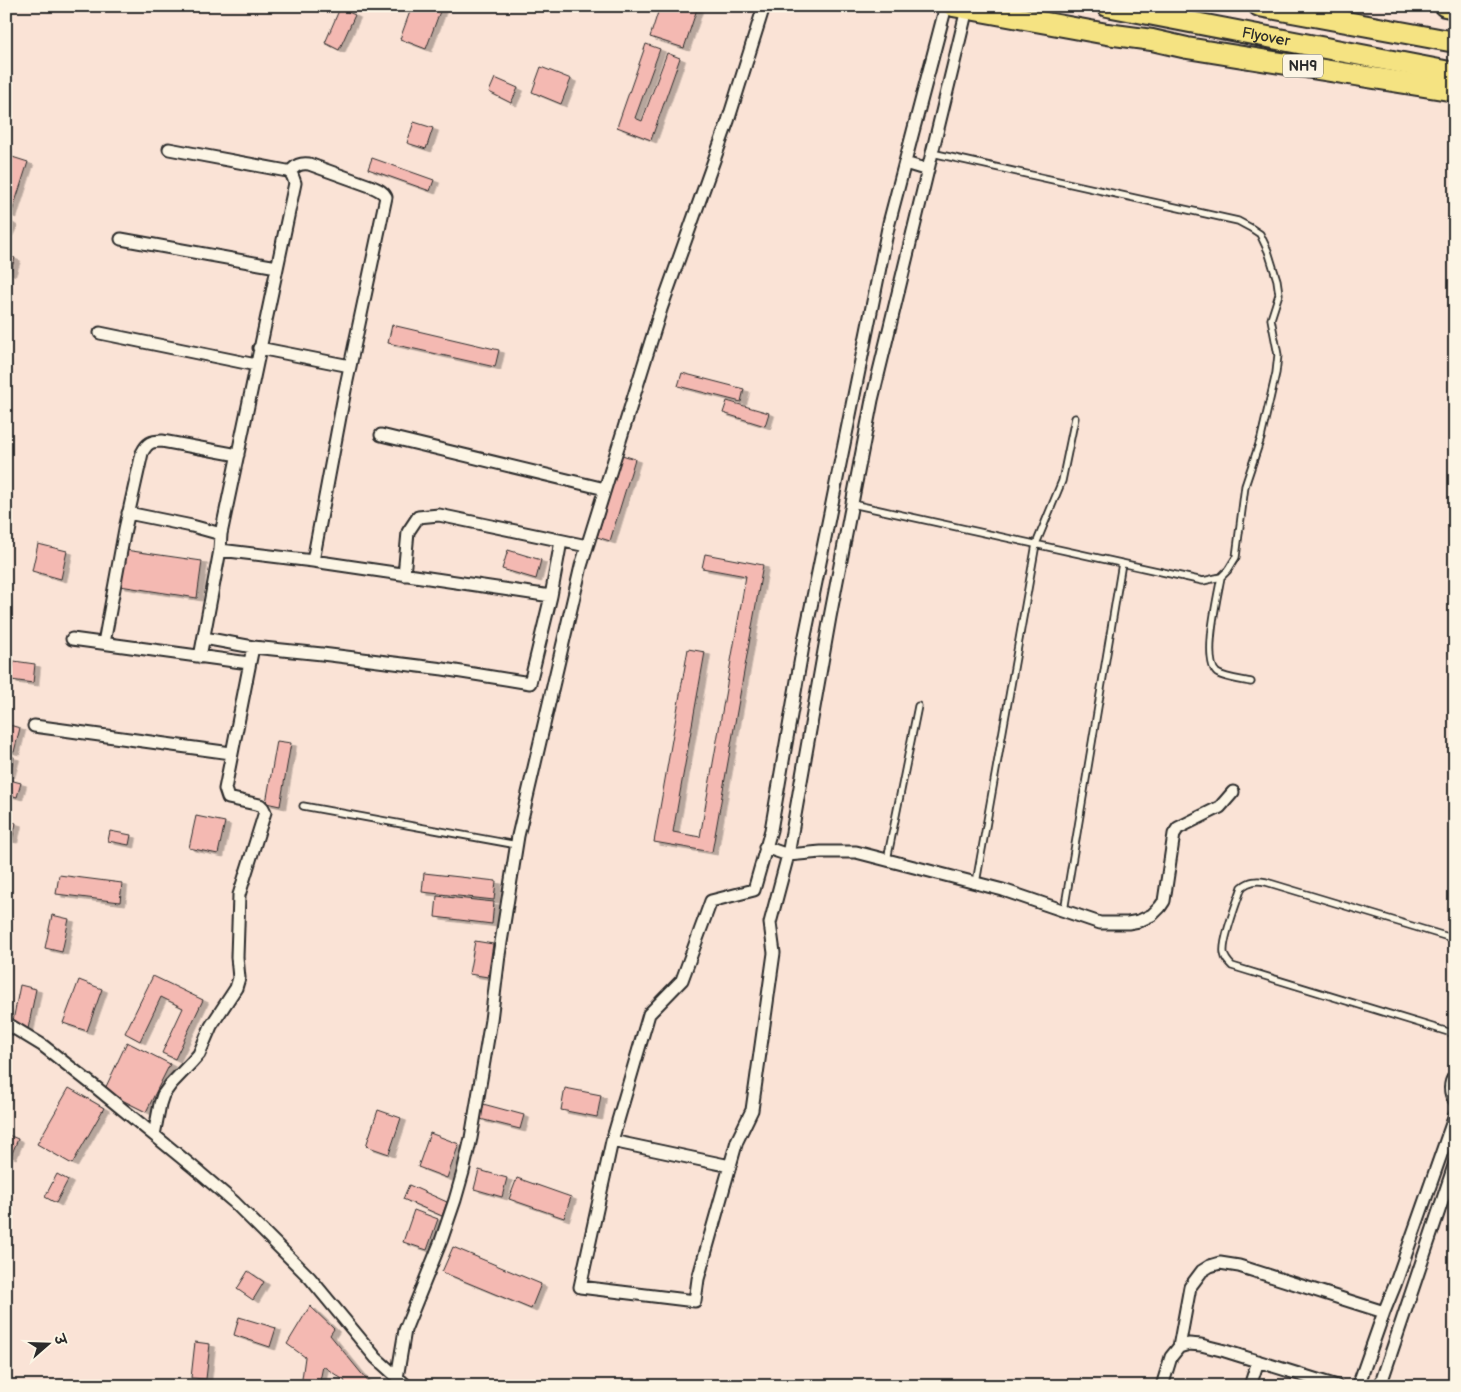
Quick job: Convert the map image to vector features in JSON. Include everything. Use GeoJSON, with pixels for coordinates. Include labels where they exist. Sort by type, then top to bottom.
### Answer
{"type":"FeatureCollection","features":[{"type":"Feature","properties":{"kind":"highway"},"geometry":{"type":"LineString","coordinates":[[1259,6],[1455,42]]}},
{"type":"Feature","properties":{"kind":"highway"},"geometry":{"type":"LineString","coordinates":[[1445,6],[1455,8]]}},
{"type":"Feature","properties":{"kind":"highway","name":"Flyover"},"geometry":{"type":"LineString","coordinates":[[1111,7],[1455,73]]}},
{"type":"Feature","properties":{"kind":"highway","name":"NH9"},"geometry":{"type":"LineString","coordinates":[[960,8],[1152,40],[1187,48],[1455,91]]}},
{"type":"Feature","properties":{"kind":"street"},"geometry":{"type":"LineString","coordinates":[[397,1378],[402,1341],[441,1241],[464,1172],[491,1020],[499,954],[517,845],[581,566],[661,309],[728,121],[764,6]]}},
{"type":"Feature","properties":{"kind":"street"},"geometry":{"type":"LineString","coordinates":[[946,6],[887,233],[805,636],[771,830],[754,890],[711,901],[682,980],[649,1014],[612,1141],[580,1287],[694,1301],[698,1279],[737,1141],[752,1110],[774,952],[770,924],[788,855],[828,627],[872,400],[928,170],[960,8]]}},
{"type":"Feature","properties":{"kind":"street"},"geometry":{"type":"LineString","coordinates":[[170,149],[290,172],[294,183],[221,534],[220,550],[200,657]]}},
{"type":"Feature","properties":{"kind":"street"},"geometry":{"type":"LineString","coordinates":[[905,163],[928,170]]}},
{"type":"Feature","properties":{"kind":"street"},"geometry":{"type":"LineString","coordinates":[[290,172],[297,165],[309,164],[370,186],[379,190],[386,197],[350,366],[313,562]]}},
{"type":"Feature","properties":{"kind":"street"},"geometry":{"type":"LineString","coordinates":[[120,239],[277,267]]}},
{"type":"Feature","properties":{"kind":"street"},"geometry":{"type":"LineString","coordinates":[[100,333],[256,365]]}},
{"type":"Feature","properties":{"kind":"street"},"geometry":{"type":"LineString","coordinates":[[260,348],[350,366]]}},
{"type":"Feature","properties":{"kind":"street"},"geometry":{"type":"LineString","coordinates":[[381,435],[605,488]]}},
{"type":"Feature","properties":{"kind":"street"},"geometry":{"type":"LineString","coordinates":[[104,643],[128,513],[142,453],[146,445],[152,441],[162,441],[238,455]]}},
{"type":"Feature","properties":{"kind":"street"},"geometry":{"type":"LineString","coordinates":[[128,513],[221,534]]}},
{"type":"Feature","properties":{"kind":"street"},"geometry":{"type":"LineString","coordinates":[[404,575],[408,532],[418,517],[439,515],[587,546]]}},
{"type":"Feature","properties":{"kind":"street"},"geometry":{"type":"LineString","coordinates":[[204,638],[253,647],[443,669],[530,683],[551,596],[561,541]]}},
{"type":"Feature","properties":{"kind":"street"},"geometry":{"type":"LineString","coordinates":[[220,550],[551,596]]}},
{"type":"Feature","properties":{"kind":"street"},"geometry":{"type":"LineString","coordinates":[[72,639],[249,663]]}},
{"type":"Feature","properties":{"kind":"street"},"geometry":{"type":"LineString","coordinates":[[154,1135],[163,1095],[198,1054],[211,1026],[238,983],[239,895],[264,812],[260,805],[231,799],[226,794],[225,789],[253,647]]}},
{"type":"Feature","properties":{"kind":"street"},"geometry":{"type":"LineString","coordinates":[[34,726],[231,754]]}},
{"type":"Feature","properties":{"kind":"street"},"geometry":{"type":"LineString","coordinates":[[766,847],[788,855],[821,852],[856,852],[1004,890],[1100,923],[1128,923],[1139,921],[1152,915],[1164,901],[1174,834],[1178,828],[1220,807],[1233,792]]}},
{"type":"Feature","properties":{"kind":"street"},"geometry":{"type":"LineString","coordinates":[[6,1023],[42,1045],[93,1085],[234,1202],[310,1278],[376,1358],[407,1386]]}},
{"type":"Feature","properties":{"kind":"street"},"geometry":{"type":"LineString","coordinates":[[1455,1075],[1452,1078],[1450,1088],[1452,1098],[1455,1101]]}},
{"type":"Feature","properties":{"kind":"street"},"geometry":{"type":"LineString","coordinates":[[1358,1386],[1455,1115]]}},
{"type":"Feature","properties":{"kind":"street"},"geometry":{"type":"LineString","coordinates":[[612,1141],[730,1166]]}},
{"type":"Feature","properties":{"kind":"street"},"geometry":{"type":"LineString","coordinates":[[1380,1386],[1455,1163]]}},
{"type":"Feature","properties":{"kind":"street"},"geometry":{"type":"LineString","coordinates":[[1162,1386],[1171,1357],[1179,1347],[1190,1287],[1202,1271],[1210,1266],[1220,1263],[1239,1266],[1384,1312]]}},
{"type":"Feature","properties":{"kind":"street"},"geometry":{"type":"LineString","coordinates":[[1179,1347],[1188,1344],[1201,1345],[1338,1386]]}},
{"type":"Feature","properties":{"kind":"street"},"geometry":{"type":"LineString","coordinates":[[1250,1386],[1258,1361]]}},
{"type":"Feature","properties":{"kind":"lane"},"geometry":{"type":"LineString","coordinates":[[852,504],[1203,581],[1221,577],[1236,558],[1245,486],[1261,438],[1276,373],[1278,355],[1271,319],[1279,294],[1277,280],[1268,250],[1260,234],[1238,221],[932,152]]}},
{"type":"Feature","properties":{"kind":"lane"},"geometry":{"type":"LineString","coordinates":[[976,883],[1036,544],[1062,481],[1075,418]]}},
{"type":"Feature","properties":{"kind":"lane"},"geometry":{"type":"LineString","coordinates":[[1064,911],[1122,563]]}},
{"type":"Feature","properties":{"kind":"lane"},"geometry":{"type":"LineString","coordinates":[[1221,577],[1211,637],[1211,657],[1214,668],[1217,673],[1224,676],[1251,682]]}},
{"type":"Feature","properties":{"kind":"lane"},"geometry":{"type":"LineString","coordinates":[[887,860],[918,706]]}},
{"type":"Feature","properties":{"kind":"lane"},"geometry":{"type":"LineString","coordinates":[[303,806],[517,845]]}},
{"type":"Feature","properties":{"kind":"lane"},"geometry":{"type":"LineString","coordinates":[[1455,939],[1257,880],[1249,882],[1242,887],[1224,951],[1226,960],[1232,966],[1455,1034]]}},
{"type":"Feature","properties":{"kind":"building"},"geometry":{"type":"Polygon","coordinates":[[[412,6],[442,6],[426,49],[400,39],[412,6]]]}},
{"type":"Feature","properties":{"kind":"building"},"geometry":{"type":"Polygon","coordinates":[[[660,6],[698,6],[684,48],[650,37],[660,6]]]}},
{"type":"Feature","properties":{"kind":"building"},"geometry":{"type":"Polygon","coordinates":[[[340,8],[355,15],[339,50],[325,43],[340,8]]]}},
{"type":"Feature","properties":{"kind":"building"},"geometry":{"type":"Polygon","coordinates":[[[646,44],[660,49],[635,118],[642,121],[667,53],[680,58],[651,140],[617,127],[646,44]]]}},
{"type":"Feature","properties":{"kind":"building"},"geometry":{"type":"Polygon","coordinates":[[[541,67],[571,79],[561,104],[532,92],[541,67]]]}},
{"type":"Feature","properties":{"kind":"building"},"geometry":{"type":"Polygon","coordinates":[[[495,78],[518,88],[511,103],[489,92],[495,78]]]}},
{"type":"Feature","properties":{"kind":"building"},"geometry":{"type":"Polygon","coordinates":[[[414,122],[433,128],[426,149],[407,143],[414,122]]]}},
{"type":"Feature","properties":{"kind":"building"},"geometry":{"type":"Polygon","coordinates":[[[6,155],[28,162],[11,215],[6,213],[6,155]]]}},
{"type":"Feature","properties":{"kind":"building"},"geometry":{"type":"Polygon","coordinates":[[[372,158],[434,180],[430,191],[368,169],[372,158]]]}},
{"type":"Feature","properties":{"kind":"building"},"geometry":{"type":"Polygon","coordinates":[[[6,219],[12,223],[7,233],[6,233],[6,219]]]}},
{"type":"Feature","properties":{"kind":"building"},"geometry":{"type":"Polygon","coordinates":[[[6,255],[15,258],[10,273],[6,271],[6,255]]]}},
{"type":"Feature","properties":{"kind":"building"},"geometry":{"type":"Polygon","coordinates":[[[392,325],[499,350],[495,367],[388,343],[392,325]]]}},
{"type":"Feature","properties":{"kind":"building"},"geometry":{"type":"Polygon","coordinates":[[[682,373],[744,389],[741,402],[678,386],[682,373]]]}},
{"type":"Feature","properties":{"kind":"building"},"geometry":{"type":"Polygon","coordinates":[[[727,401],[769,413],[765,426],[723,413],[727,401]]]}},
{"type":"Feature","properties":{"kind":"building"},"geometry":{"type":"Polygon","coordinates":[[[622,455],[635,459],[610,541],[597,537],[622,455]]]}},
{"type":"Feature","properties":{"kind":"building"},"geometry":{"type":"Polygon","coordinates":[[[38,544],[67,551],[61,579],[32,571],[38,544]]]}},
{"type":"Feature","properties":{"kind":"building"},"geometry":{"type":"Polygon","coordinates":[[[125,550],[202,561],[197,598],[120,586],[125,550]]]}},
{"type":"Feature","properties":{"kind":"building"},"geometry":{"type":"Polygon","coordinates":[[[508,550],[541,560],[536,579],[502,569],[508,550]]]}},
{"type":"Feature","properties":{"kind":"building"},"geometry":{"type":"Polygon","coordinates":[[[705,554],[763,565],[712,852],[654,842],[688,649],[705,652],[673,832],[700,837],[746,576],[702,568],[705,554]]]}},
{"type":"Feature","properties":{"kind":"building"},"geometry":{"type":"Polygon","coordinates":[[[14,661],[35,664],[33,683],[11,680],[14,661]]]}},
{"type":"Feature","properties":{"kind":"building"},"geometry":{"type":"Polygon","coordinates":[[[6,724],[20,728],[14,752],[6,750],[6,724]]]}},
{"type":"Feature","properties":{"kind":"building"},"geometry":{"type":"Polygon","coordinates":[[[277,741],[291,743],[280,806],[266,803],[277,741]]]}},
{"type":"Feature","properties":{"kind":"building"},"geometry":{"type":"Polygon","coordinates":[[[6,755],[14,757],[9,775],[6,774],[6,755]]]}},
{"type":"Feature","properties":{"kind":"building"},"geometry":{"type":"Polygon","coordinates":[[[6,779],[21,783],[17,797],[6,794],[6,779]]]}},
{"type":"Feature","properties":{"kind":"building"},"geometry":{"type":"Polygon","coordinates":[[[196,816],[225,822],[218,854],[189,848],[196,816]]]}},
{"type":"Feature","properties":{"kind":"building"},"geometry":{"type":"Polygon","coordinates":[[[6,820],[16,823],[12,840],[6,839],[6,820]]]}},
{"type":"Feature","properties":{"kind":"building"},"geometry":{"type":"Polygon","coordinates":[[[110,831],[131,835],[129,845],[108,841],[110,831]]]}},
{"type":"Feature","properties":{"kind":"building"},"geometry":{"type":"Polygon","coordinates":[[[424,873],[496,881],[494,900],[422,892],[424,873]]]}},
{"type":"Feature","properties":{"kind":"building"},"geometry":{"type":"Polygon","coordinates":[[[59,875],[122,883],[120,902],[56,894],[59,875]]]}},
{"type":"Feature","properties":{"kind":"building"},"geometry":{"type":"Polygon","coordinates":[[[437,896],[494,902],[492,924],[435,917],[437,896]]]}},
{"type":"Feature","properties":{"kind":"building"},"geometry":{"type":"Polygon","coordinates":[[[52,915],[69,919],[62,952],[45,948],[52,915]]]}},
{"type":"Feature","properties":{"kind":"building"},"geometry":{"type":"Polygon","coordinates":[[[475,941],[493,944],[488,977],[469,974],[475,941]]]}},
{"type":"Feature","properties":{"kind":"building"},"geometry":{"type":"Polygon","coordinates":[[[153,976],[203,1000],[175,1059],[162,1053],[183,1008],[161,997],[140,1041],[125,1033],[153,976]]]}},
{"type":"Feature","properties":{"kind":"building"},"geometry":{"type":"Polygon","coordinates":[[[79,980],[102,989],[87,1031],[63,1023],[79,980]]]}},
{"type":"Feature","properties":{"kind":"building"},"geometry":{"type":"Polygon","coordinates":[[[20,985],[36,989],[28,1029],[12,1026],[20,985]]]}},
{"type":"Feature","properties":{"kind":"building"},"geometry":{"type":"Polygon","coordinates":[[[127,1042],[170,1064],[146,1112],[104,1091],[127,1042]]]}},
{"type":"Feature","properties":{"kind":"building"},"geometry":{"type":"Polygon","coordinates":[[[69,1088],[104,1108],[72,1164],[37,1144],[69,1088]]]}},
{"type":"Feature","properties":{"kind":"building"},"geometry":{"type":"Polygon","coordinates":[[[565,1088],[601,1095],[597,1117],[561,1110],[565,1088]]]}},
{"type":"Feature","properties":{"kind":"building"},"geometry":{"type":"Polygon","coordinates":[[[483,1104],[524,1115],[520,1129],[480,1119],[483,1104]]]}},
{"type":"Feature","properties":{"kind":"building"},"geometry":{"type":"Polygon","coordinates":[[[378,1110],[401,1118],[389,1154],[366,1146],[378,1110]]]}},
{"type":"Feature","properties":{"kind":"building"},"geometry":{"type":"Polygon","coordinates":[[[430,1133],[459,1144],[447,1178],[418,1167],[430,1133]]]}},
{"type":"Feature","properties":{"kind":"building"},"geometry":{"type":"Polygon","coordinates":[[[6,1134],[18,1139],[11,1156],[6,1154],[6,1134]]]}},
{"type":"Feature","properties":{"kind":"building"},"geometry":{"type":"Polygon","coordinates":[[[479,1170],[507,1178],[502,1197],[474,1189],[479,1170]]]}},
{"type":"Feature","properties":{"kind":"building"},"geometry":{"type":"Polygon","coordinates":[[[57,1174],[68,1180],[56,1203],[45,1197],[57,1174]]]}},
{"type":"Feature","properties":{"kind":"building"},"geometry":{"type":"Polygon","coordinates":[[[517,1178],[571,1197],[564,1218],[509,1199],[517,1178]]]}},
{"type":"Feature","properties":{"kind":"building"},"geometry":{"type":"Polygon","coordinates":[[[409,1185],[447,1202],[442,1216],[403,1199],[409,1185]]]}},
{"type":"Feature","properties":{"kind":"building"},"geometry":{"type":"Polygon","coordinates":[[[414,1210],[438,1219],[427,1250],[403,1242],[414,1210]]]}},
{"type":"Feature","properties":{"kind":"building"},"geometry":{"type":"Polygon","coordinates":[[[453,1247],[541,1284],[531,1309],[442,1272],[453,1247]]]}},
{"type":"Feature","properties":{"kind":"building"},"geometry":{"type":"Polygon","coordinates":[[[248,1271],[264,1282],[253,1300],[237,1289],[248,1271]]]}},
{"type":"Feature","properties":{"kind":"building"},"geometry":{"type":"Polygon","coordinates":[[[310,1306],[334,1329],[330,1335],[370,1384],[369,1386],[343,1386],[345,1381],[323,1366],[319,1386],[301,1386],[305,1357],[287,1344],[310,1306]]]}},
{"type":"Feature","properties":{"kind":"building"},"geometry":{"type":"Polygon","coordinates":[[[239,1317],[276,1328],[270,1347],[234,1335],[239,1317]]]}},
{"type":"Feature","properties":{"kind":"building"},"geometry":{"type":"Polygon","coordinates":[[[195,1342],[210,1344],[206,1379],[191,1378],[195,1342]]]}},
{"type":"Feature","properties":{"kind":"building"},"geometry":{"type":"Polygon","coordinates":[[[146,1382],[174,1385],[174,1386],[146,1386],[146,1382]]]}}]}
